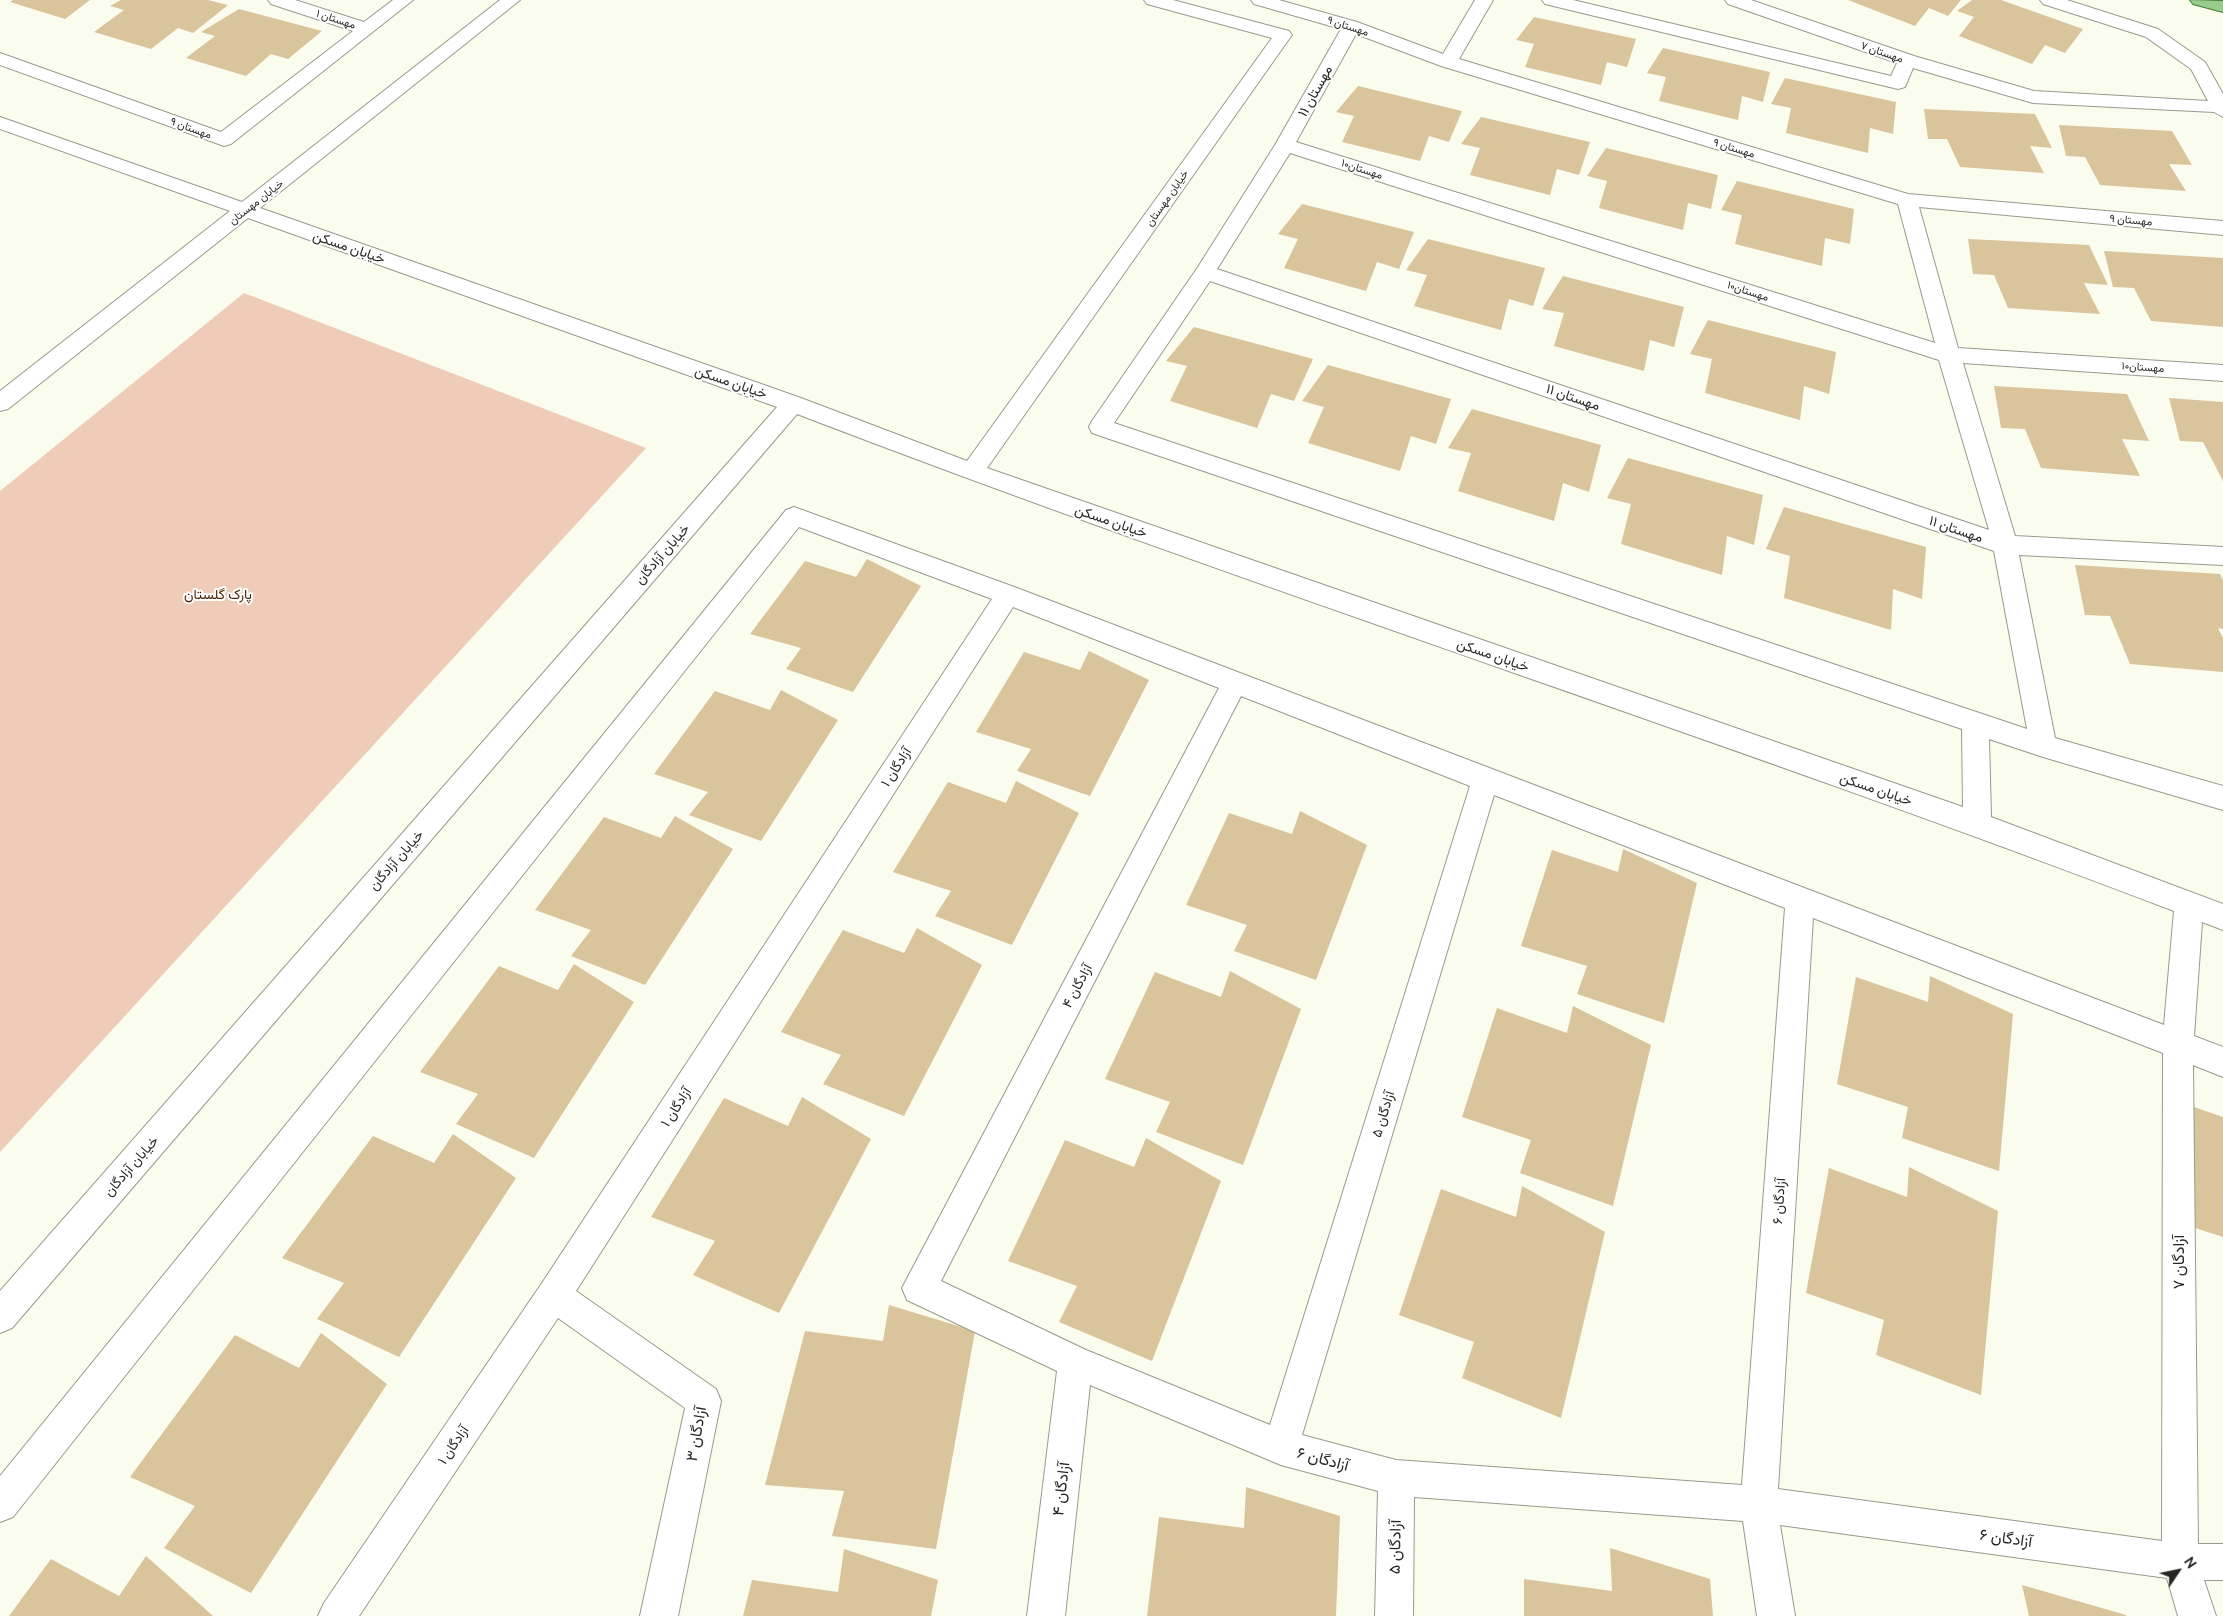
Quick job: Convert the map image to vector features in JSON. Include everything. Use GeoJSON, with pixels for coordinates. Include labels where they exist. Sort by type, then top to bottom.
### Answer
{"type":"FeatureCollection","features":[{"type":"Feature","properties":{"kind":"main road"},"geometry":{"type":"LineString","coordinates":[[2199,0],[2223,7]]}},
{"type":"Feature","properties":{"kind":"street","name":"مهستان ۱"},"geometry":{"type":"LineString","coordinates":[[277,0],[366,29]]}},
{"type":"Feature","properties":{"kind":"street","name":"مهستان ۹"},"geometry":{"type":"LineString","coordinates":[[0,59],[224,140],[404,0]]}},
{"type":"Feature","properties":{"kind":"street","name":"خیابان مهستان"},"geometry":{"type":"LineString","coordinates":[[0,403],[246,211],[511,0]]}},
{"type":"Feature","properties":{"kind":"street"},"geometry":{"type":"LineString","coordinates":[[1153,0],[1283,35],[1351,26]]}},
{"type":"Feature","properties":{"kind":"street","name":"مهستان ۹"},"geometry":{"type":"LineString","coordinates":[[1260,0],[1351,26],[1448,62],[1907,200],[2223,228]]}},
{"type":"Feature","properties":{"kind":"street"},"geometry":{"type":"LineString","coordinates":[[1448,62],[1484,0]]}},
{"type":"Feature","properties":{"kind":"street"},"geometry":{"type":"LineString","coordinates":[[1551,0],[1898,83],[1907,60]]}},
{"type":"Feature","properties":{"kind":"street","name":"مهستان ۷"},"geometry":{"type":"LineString","coordinates":[[1734,0],[1907,60],[2033,97],[2222,109]]}},
{"type":"Feature","properties":{"kind":"street"},"geometry":{"type":"LineString","coordinates":[[2049,0],[2152,33],[2198,66],[2222,109]]}},
{"type":"Feature","properties":{"kind":"street","name":"مهستان ۱۱"},"geometry":{"type":"LineString","coordinates":[[1351,26],[1285,145],[1205,272],[2005,545],[2223,556]]}},
{"type":"Feature","properties":{"kind":"street","name":"خیابان مهستان"},"geometry":{"type":"LineString","coordinates":[[972,472],[1283,35]]}},
{"type":"Feature","properties":{"kind":"street","name":"خیابان مسکن"},"geometry":{"type":"LineString","coordinates":[[4,129],[246,211],[793,404],[972,472],[1977,824],[2189,906],[2223,917]]}},
{"type":"Feature","properties":{"kind":"street","name":"مهستان۱۰"},"geometry":{"type":"LineString","coordinates":[[1285,145],[1949,355],[2223,372]]}},
{"type":"Feature","properties":{"kind":"street"},"geometry":{"type":"LineString","coordinates":[[1907,200],[1949,355],[2005,545],[2043,746]]}},
{"type":"Feature","properties":{"kind":"street"},"geometry":{"type":"LineString","coordinates":[[1205,272],[1100,427],[1976,724],[2043,746],[2223,798]]}},
{"type":"Feature","properties":{"kind":"street","name":"خیابان آزادگان"},"geometry":{"type":"LineString","coordinates":[[0,1316],[793,404]]}},
{"type":"Feature","properties":{"kind":"street"},"geometry":{"type":"LineString","coordinates":[[0,1504],[794,516],[1008,594],[1235,684],[1800,898],[2223,1062]]}},
{"type":"Feature","properties":{"kind":"street","name":"آزادگان ۱"},"geometry":{"type":"LineString","coordinates":[[338,1616],[554,1295],[1008,594]]}},
{"type":"Feature","properties":{"kind":"street","name":"آزادگان ۴"},"geometry":{"type":"LineString","coordinates":[[919,1288],[1235,684]]}},
{"type":"Feature","properties":{"kind":"street"},"geometry":{"type":"LineString","coordinates":[[1976,724],[1977,824]]}},
{"type":"Feature","properties":{"kind":"street","name":"آزادگان ۵"},"geometry":{"type":"LineString","coordinates":[[1281,1447],[1486,780]]}},
{"type":"Feature","properties":{"kind":"street","name":"آزادگان ۶"},"geometry":{"type":"LineString","coordinates":[[1776,1616],[1759,1504],[1800,898]]}},
{"type":"Feature","properties":{"kind":"street","name":"آزادگان ۷"},"geometry":{"type":"LineString","coordinates":[[2189,906],[2178,1043],[2180,1562],[2197,1616]]}},
{"type":"Feature","properties":{"kind":"street","name":"آزادگان ۶"},"geometry":{"type":"LineString","coordinates":[[919,1288],[1076,1362],[1281,1447],[1396,1478],[1759,1504],[2180,1562],[2223,1562]]}},
{"type":"Feature","properties":{"kind":"street","name":"آزادگان ۳"},"geometry":{"type":"LineString","coordinates":[[554,1295],[704,1401],[659,1616]]}},
{"type":"Feature","properties":{"kind":"street","name":"آزادگان ۴"},"geometry":{"type":"LineString","coordinates":[[1046,1616],[1076,1362]]}},
{"type":"Feature","properties":{"kind":"street","name":"آزادگان ۵"},"geometry":{"type":"LineString","coordinates":[[1394,1616],[1396,1478]]}},
{"type":"Feature","properties":{"kind":"green space","name":"پارک گلستان"},"geometry":{"type":"Polygon","coordinates":[[[244,293],[646,448],[0,1152],[0,491],[244,293]]]}},
{"type":"Feature","properties":{"kind":"building"},"geometry":{"type":"Polygon","coordinates":[[[13,0],[90,0],[65,19],[10,2],[13,0]]]}},
{"type":"Feature","properties":{"kind":"building"},"geometry":{"type":"Polygon","coordinates":[[[121,0],[208,0],[228,5],[193,33],[178,28],[151,49],[94,32],[124,10],[110,6],[121,0]]]}},
{"type":"Feature","properties":{"kind":"building"},"geometry":{"type":"Polygon","coordinates":[[[1848,0],[1961,0],[1948,16],[1929,8],[1915,26],[1848,0]]]}},
{"type":"Feature","properties":{"kind":"building"},"geometry":{"type":"Polygon","coordinates":[[[1972,0],[2001,0],[2083,29],[2065,53],[2045,45],[2032,64],[1959,36],[1974,17],[1957,11],[1972,0]]]}},
{"type":"Feature","properties":{"kind":"building"},"geometry":{"type":"Polygon","coordinates":[[[239,9],[322,31],[288,59],[271,54],[246,76],[186,58],[215,36],[201,32],[239,9]]]}},
{"type":"Feature","properties":{"kind":"building"},"geometry":{"type":"Polygon","coordinates":[[[1534,17],[1636,39],[1627,67],[1607,62],[1601,85],[1525,67],[1534,44],[1516,40],[1534,17]]]}},
{"type":"Feature","properties":{"kind":"building"},"geometry":{"type":"Polygon","coordinates":[[[1663,48],[1770,72],[1763,102],[1742,96],[1738,120],[1659,101],[1666,77],[1647,73],[1663,48]]]}},
{"type":"Feature","properties":{"kind":"building"},"geometry":{"type":"Polygon","coordinates":[[[1785,78],[1896,102],[1893,134],[1870,128],[1868,153],[1786,133],[1791,108],[1771,104],[1785,78]]]}},
{"type":"Feature","properties":{"kind":"building"},"geometry":{"type":"Polygon","coordinates":[[[1358,86],[1462,111],[1449,142],[1429,136],[1420,161],[1342,142],[1354,116],[1336,112],[1358,86]]]}},
{"type":"Feature","properties":{"kind":"building"},"geometry":{"type":"Polygon","coordinates":[[[1924,109],[2035,114],[2052,148],[2030,146],[2044,173],[1960,167],[1947,139],[1928,139],[1924,109]]]}},
{"type":"Feature","properties":{"kind":"building"},"geometry":{"type":"Polygon","coordinates":[[[1481,117],[1590,142],[1579,175],[1557,169],[1550,195],[1470,175],[1480,148],[1461,144],[1481,117]]]}},
{"type":"Feature","properties":{"kind":"building"},"geometry":{"type":"Polygon","coordinates":[[[2059,125],[2172,131],[2192,165],[2169,164],[2186,191],[2100,185],[2085,157],[2066,156],[2059,125]]]}},
{"type":"Feature","properties":{"kind":"building"},"geometry":{"type":"Polygon","coordinates":[[[1606,148],[1718,175],[1711,209],[1688,203],[1683,230],[1599,208],[1607,181],[1587,176],[1606,148]]]}},
{"type":"Feature","properties":{"kind":"building"},"geometry":{"type":"Polygon","coordinates":[[[1737,181],[1854,209],[1850,244],[1825,238],[1822,266],[1735,244],[1742,215],[1721,210],[1737,181]]]}},
{"type":"Feature","properties":{"kind":"building"},"geometry":{"type":"Polygon","coordinates":[[[1302,204],[1414,232],[1399,269],[1377,262],[1366,291],[1284,268],[1298,239],[1278,234],[1302,204]]]}},
{"type":"Feature","properties":{"kind":"building"},"geometry":{"type":"Polygon","coordinates":[[[1428,239],[1545,268],[1533,306],[1509,299],[1501,330],[1414,306],[1427,275],[1406,270],[1428,239]]]}},
{"type":"Feature","properties":{"kind":"building"},"geometry":{"type":"Polygon","coordinates":[[[1968,239],[2089,245],[2108,285],[2084,283],[2100,314],[2008,308],[1994,275],[1973,274],[1968,239]]]}},
{"type":"Feature","properties":{"kind":"building"},"geometry":{"type":"Polygon","coordinates":[[[2104,251],[2223,258],[2223,327],[2151,321],[2134,288],[2113,287],[2104,251]]]}},
{"type":"Feature","properties":{"kind":"building"},"geometry":{"type":"Polygon","coordinates":[[[1563,276],[1684,307],[1674,347],[1650,340],[1644,371],[1554,346],[1564,313],[1542,309],[1563,276]]]}},
{"type":"Feature","properties":{"kind":"building"},"geometry":{"type":"Polygon","coordinates":[[[1708,320],[1836,352],[1829,394],[1804,386],[1800,420],[1705,393],[1712,359],[1690,354],[1708,320]]]}},
{"type":"Feature","properties":{"kind":"building"},"geometry":{"type":"Polygon","coordinates":[[[1194,327],[1313,359],[1294,401],[1271,394],[1257,428],[1170,401],[1187,366],[1166,361],[1194,327]]]}},
{"type":"Feature","properties":{"kind":"building"},"geometry":{"type":"Polygon","coordinates":[[[1328,365],[1451,399],[1436,444],[1411,436],[1400,471],[1308,443],[1324,407],[1302,401],[1328,365]]]}},
{"type":"Feature","properties":{"kind":"building"},"geometry":{"type":"Polygon","coordinates":[[[1994,386],[2127,394],[2149,441],[2122,439],[2140,476],[2041,468],[2025,429],[2001,428],[1994,386]]]}},
{"type":"Feature","properties":{"kind":"building"},"geometry":{"type":"Polygon","coordinates":[[[2169,398],[2223,402],[2223,481],[2203,442],[2180,441],[2169,398]]]}},
{"type":"Feature","properties":{"kind":"building"},"geometry":{"type":"Polygon","coordinates":[[[1472,409],[1601,445],[1589,492],[1563,483],[1554,521],[1458,491],[1471,453],[1448,448],[1472,409]]]}},
{"type":"Feature","properties":{"kind":"building"},"geometry":{"type":"Polygon","coordinates":[[[1628,458],[1763,495],[1754,545],[1727,536],[1722,575],[1621,544],[1631,504],[1607,498],[1628,458]]]}},
{"type":"Feature","properties":{"kind":"building"},"geometry":{"type":"Polygon","coordinates":[[[1784,507],[1926,547],[1922,599],[1893,589],[1891,630],[1784,598],[1790,556],[1766,549],[1784,507]]]}},
{"type":"Feature","properties":{"kind":"building"},"geometry":{"type":"Polygon","coordinates":[[[867,559],[921,586],[853,692],[786,669],[801,648],[750,634],[805,561],[856,577],[867,559]]]}},
{"type":"Feature","properties":{"kind":"building"},"geometry":{"type":"Polygon","coordinates":[[[2075,565],[2220,574],[2223,580],[2223,629],[2218,628],[2223,638],[2223,672],[2130,664],[2110,616],[2085,615],[2075,565]]]}},
{"type":"Feature","properties":{"kind":"building"},"geometry":{"type":"Polygon","coordinates":[[[1089,651],[1149,680],[1090,796],[1017,771],[1031,749],[976,732],[1024,652],[1080,670],[1089,651]]]}},
{"type":"Feature","properties":{"kind":"building"},"geometry":{"type":"Polygon","coordinates":[[[781,690],[838,720],[761,841],[689,815],[708,792],[654,774],[715,691],[770,710],[781,690]]]}},
{"type":"Feature","properties":{"kind":"building"},"geometry":{"type":"Polygon","coordinates":[[[1016,781],[1079,813],[1012,945],[935,916],[951,891],[893,872],[948,782],[1006,803],[1016,781]]]}},
{"type":"Feature","properties":{"kind":"building"},"geometry":{"type":"Polygon","coordinates":[[[1300,811],[1367,845],[1316,980],[1234,951],[1247,925],[1186,905],[1229,813],[1292,834],[1300,811]]]}},
{"type":"Feature","properties":{"kind":"building"},"geometry":{"type":"Polygon","coordinates":[[[675,816],[733,849],[645,985],[571,956],[591,930],[535,910],[604,817],[661,838],[675,816]]]}},
{"type":"Feature","properties":{"kind":"building"},"geometry":{"type":"Polygon","coordinates":[[[1623,849],[1697,883],[1664,1023],[1577,994],[1587,966],[1521,946],[1552,850],[1618,872],[1623,849]]]}},
{"type":"Feature","properties":{"kind":"building"},"geometry":{"type":"Polygon","coordinates":[[[917,928],[982,965],[904,1116],[823,1084],[841,1055],[781,1032],[843,930],[904,953],[917,928]]]}},
{"type":"Feature","properties":{"kind":"building"},"geometry":{"type":"Polygon","coordinates":[[[574,964],[634,1002],[534,1158],[456,1124],[478,1094],[420,1072],[499,966],[558,990],[574,964]]]}},
{"type":"Feature","properties":{"kind":"building"},"geometry":{"type":"Polygon","coordinates":[[[1230,971],[1301,1009],[1243,1165],[1156,1132],[1170,1102],[1105,1079],[1155,972],[1221,997],[1230,971]]]}},
{"type":"Feature","properties":{"kind":"building"},"geometry":{"type":"Polygon","coordinates":[[[1930,976],[2013,1014],[1999,1171],[1902,1138],[1908,1107],[1837,1084],[1856,977],[1928,1002],[1930,976]]]}},
{"type":"Feature","properties":{"kind":"building"},"geometry":{"type":"Polygon","coordinates":[[[1573,1006],[1651,1045],[1613,1206],[1520,1173],[1531,1140],[1462,1117],[1497,1008],[1567,1033],[1573,1006]]]}},
{"type":"Feature","properties":{"kind":"building"},"geometry":{"type":"Polygon","coordinates":[[[802,1097],[871,1139],[779,1313],[693,1275],[715,1241],[651,1217],[724,1098],[788,1126],[802,1097]]]}},
{"type":"Feature","properties":{"kind":"building"},"geometry":{"type":"Polygon","coordinates":[[[2194,1107],[2223,1117],[2223,1237],[2189,1226],[2194,1107]]]}},
{"type":"Feature","properties":{"kind":"building"},"geometry":{"type":"Polygon","coordinates":[[[453,1134],[516,1178],[399,1357],[317,1319],[344,1283],[282,1258],[373,1136],[434,1163],[453,1134]]]}},
{"type":"Feature","properties":{"kind":"building"},"geometry":{"type":"Polygon","coordinates":[[[1146,1138],[1221,1181],[1152,1361],[1059,1322],[1077,1286],[1008,1261],[1065,1140],[1134,1167],[1146,1138]]]}},
{"type":"Feature","properties":{"kind":"building"},"geometry":{"type":"Polygon","coordinates":[[[1909,1167],[1998,1211],[1981,1395],[1876,1355],[1884,1320],[1806,1293],[1829,1168],[1907,1197],[1909,1167]]]}},
{"type":"Feature","properties":{"kind":"building"},"geometry":{"type":"Polygon","coordinates":[[[1522,1186],[1605,1232],[1561,1418],[1462,1378],[1474,1342],[1399,1315],[1441,1189],[1516,1217],[1522,1186]]]}},
{"type":"Feature","properties":{"kind":"building"},"geometry":{"type":"Polygon","coordinates":[[[889,1305],[975,1331],[936,1549],[832,1536],[844,1491],[765,1485],[805,1331],[883,1341],[889,1305]]]}},
{"type":"Feature","properties":{"kind":"building"},"geometry":{"type":"Polygon","coordinates":[[[321,1333],[387,1384],[251,1593],[164,1548],[195,1506],[130,1477],[235,1335],[299,1368],[321,1333]]]}},
{"type":"Feature","properties":{"kind":"building"},"geometry":{"type":"Polygon","coordinates":[[[1246,1487],[1340,1516],[1336,1616],[1147,1616],[1159,1517],[1244,1528],[1246,1487]]]}},
{"type":"Feature","properties":{"kind":"building"},"geometry":{"type":"Polygon","coordinates":[[[1610,1548],[1710,1579],[1713,1616],[1524,1616],[1524,1579],[1612,1591],[1610,1548]]]}},
{"type":"Feature","properties":{"kind":"building"},"geometry":{"type":"Polygon","coordinates":[[[844,1549],[938,1580],[931,1616],[743,1616],[752,1580],[838,1592],[844,1549]]]}},
{"type":"Feature","properties":{"kind":"building"},"geometry":{"type":"Polygon","coordinates":[[[146,1556],[213,1616],[9,1616],[51,1559],[119,1596],[146,1556]]]}},
{"type":"Feature","properties":{"kind":"building"},"geometry":{"type":"Polygon","coordinates":[[[2022,1585],[2126,1615],[2126,1616],[2029,1616],[2022,1585]]]}}]}
